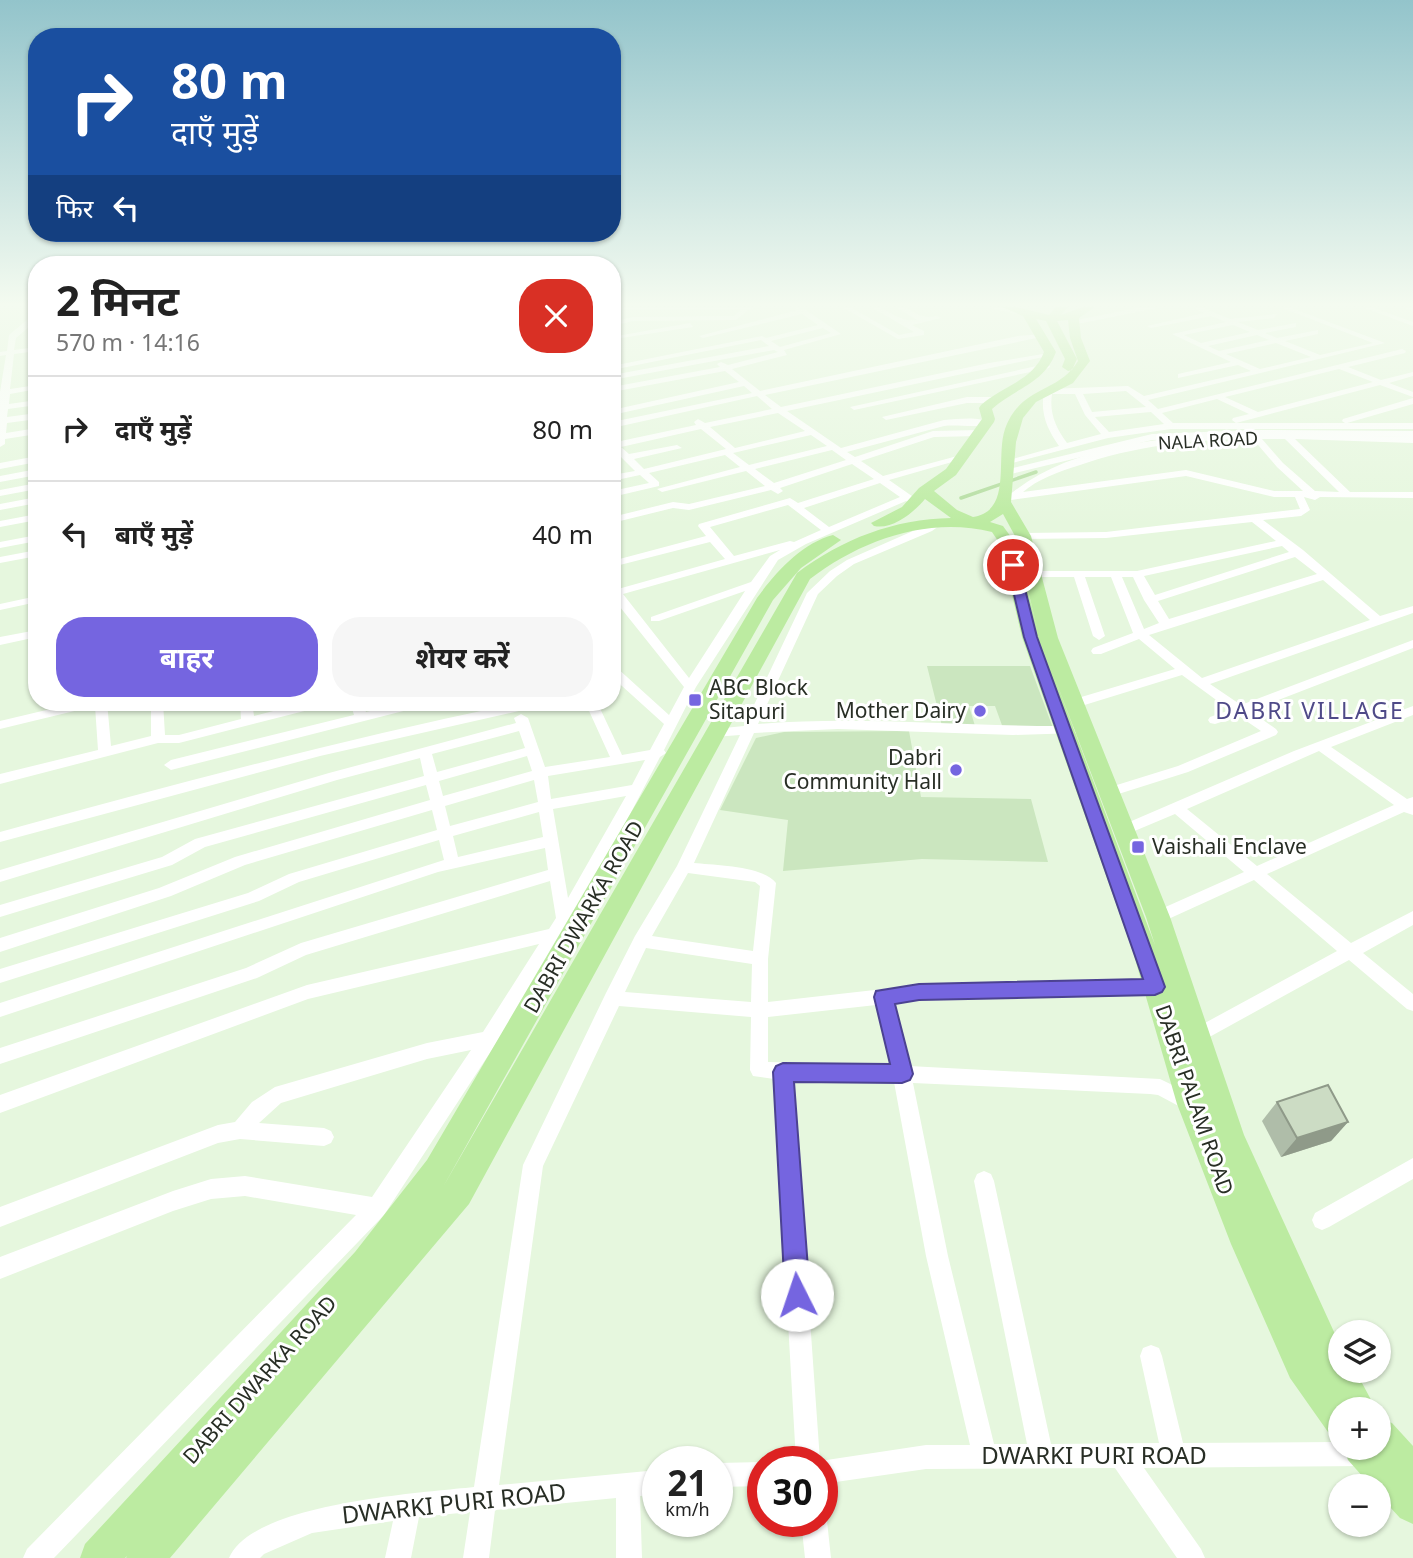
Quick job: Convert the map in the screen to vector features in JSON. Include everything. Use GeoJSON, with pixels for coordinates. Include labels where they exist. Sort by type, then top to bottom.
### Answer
{"type":"FeatureCollection","features":[{"type":"Feature","properties":{"kind":"main road","name":"DABRI DWARKA ROAD"},"geometry":{"type":"LineString","coordinates":[[99,1558],[366,1263],[438,1170],[666,753],[765,598],[786,572],[816,548],[889,519],[951,472],[1033,380]]}},
{"type":"Feature","properties":{"kind":"main road"},"geometry":{"type":"LineString","coordinates":[[985,435],[1017,400],[1052,380]]}},
{"type":"Feature","properties":{"kind":"main road"},"geometry":{"type":"LineString","coordinates":[[985,435],[1009,433],[1031,399],[1070,380]]}},
{"type":"Feature","properties":{"kind":"main road"},"geometry":{"type":"LineString","coordinates":[[985,435],[1007,485]]}},
{"type":"Feature","properties":{"kind":"main road","name":"DABRI DWARKA ROAD"},"geometry":{"type":"LineString","coordinates":[[145,1558],[458,1192],[803,576],[825,558],[901,526],[970,522],[987,518],[998,512],[1007,485]]}},
{"type":"Feature","properties":{"kind":"main road","name":"DABRI PALAM ROAD"},"geometry":{"type":"LineString","coordinates":[[1007,485],[1049,638],[1073,704],[1073,730],[1109,792],[1125,830],[1158,917],[1230,1136],[1331,1363],[1352,1397]]}},
{"type":"Feature","properties":{"kind":"main road","name":"DABRI PALAM ROAD"},"geometry":{"type":"LineString","coordinates":[[916,497],[935,502],[970,522],[998,530],[1008,544],[1022,609],[1073,730],[1191,1104],[1247,1244],[1302,1366],[1328,1403]]}},
{"type":"Feature","properties":{"kind":"main road"},"geometry":{"type":"LineString","coordinates":[[1247,1244],[1278,1245]]}},
{"type":"Feature","properties":{"kind":"main road"},"geometry":{"type":"LineString","coordinates":[[1391,1459],[1413,1472]]}},
{"type":"Feature","properties":{"kind":"main road"},"geometry":{"type":"LineString","coordinates":[[1379,1460],[1413,1505]]}},
{"type":"Feature","properties":{"kind":"street"},"geometry":{"type":"LineString","coordinates":[[621,388],[663,380]]}},
{"type":"Feature","properties":{"kind":"street"},"geometry":{"type":"LineString","coordinates":[[743,380],[763,390],[780,411],[880,480],[916,497]]}},
{"type":"Feature","properties":{"kind":"street"},"geometry":{"type":"LineString","coordinates":[[621,423],[815,380]]}},
{"type":"Feature","properties":{"kind":"street"},"geometry":{"type":"LineString","coordinates":[[621,443],[917,380],[931,389]]}},
{"type":"Feature","properties":{"kind":"street"},"geometry":{"type":"LineString","coordinates":[[854,407],[968,380]]}},
{"type":"Feature","properties":{"kind":"street"},"geometry":{"type":"LineString","coordinates":[[1065,447],[1049,423],[1046,406],[1049,391],[1080,397],[1140,397],[1223,380]]}},
{"type":"Feature","properties":{"kind":"street"},"geometry":{"type":"LineString","coordinates":[[1089,415],[1154,411],[1286,380]]}},
{"type":"Feature","properties":{"kind":"street"},"geometry":{"type":"LineString","coordinates":[[1374,380],[1413,395]]}},
{"type":"Feature","properties":{"kind":"street"},"geometry":{"type":"LineString","coordinates":[[1218,425],[1389,380]]}},
{"type":"Feature","properties":{"kind":"street"},"geometry":{"type":"LineString","coordinates":[[651,382],[749,468],[828,531]]}},
{"type":"Feature","properties":{"kind":"street"},"geometry":{"type":"LineString","coordinates":[[621,411],[747,383]]}},
{"type":"Feature","properties":{"kind":"street"},"geometry":{"type":"LineString","coordinates":[[0,444],[3,386],[28,387]]}},
{"type":"Feature","properties":{"kind":"street"},"geometry":{"type":"LineString","coordinates":[[1080,397],[1089,415],[1107,435]]}},
{"type":"Feature","properties":{"kind":"street"},"geometry":{"type":"LineString","coordinates":[[1140,397],[1171,426]]}},
{"type":"Feature","properties":{"kind":"street"},"geometry":{"type":"LineString","coordinates":[[1218,397],[1256,414],[1276,432]]}},
{"type":"Feature","properties":{"kind":"street"},"geometry":{"type":"LineString","coordinates":[[886,417],[967,400],[985,435]]}},
{"type":"Feature","properties":{"kind":"street"},"geometry":{"type":"LineString","coordinates":[[1331,425],[1413,401]]}},
{"type":"Feature","properties":{"kind":"street"},"geometry":{"type":"LineString","coordinates":[[1,408],[28,404]]}},
{"type":"Feature","properties":{"kind":"street"},"geometry":{"type":"LineString","coordinates":[[1,421],[28,416]]}},
{"type":"Feature","properties":{"kind":"street"},"geometry":{"type":"LineString","coordinates":[[621,493],[749,468],[944,423],[960,421],[985,435]]}},
{"type":"Feature","properties":{"kind":"street"},"geometry":{"type":"LineString","coordinates":[[1007,485],[1065,447],[1107,435],[1171,426],[1261,425],[1276,432],[1331,425],[1413,426]]}},
{"type":"Feature","properties":{"kind":"street"},"geometry":{"type":"LineString","coordinates":[[0,437],[28,432]]}},
{"type":"Feature","properties":{"kind":"street"},"geometry":{"type":"LineString","coordinates":[[621,476],[813,432]]}},
{"type":"Feature","properties":{"kind":"street"},"geometry":{"type":"LineString","coordinates":[[1007,485],[1152,438],[1276,432],[1413,435]]}},
{"type":"Feature","properties":{"kind":"street","name":"NALA ROAD"},"geometry":{"type":"LineString","coordinates":[[1007,485],[1023,485],[1089,458],[1169,440],[1257,438],[1276,432],[1289,438],[1413,440]]}},
{"type":"Feature","properties":{"kind":"street"},"geometry":{"type":"LineString","coordinates":[[621,518],[673,505],[684,508],[773,487],[933,435],[985,435]]}},
{"type":"Feature","properties":{"kind":"street"},"geometry":{"type":"LineString","coordinates":[[731,560],[704,529],[706,524],[794,504],[880,480],[985,435]]}},
{"type":"Feature","properties":{"kind":"street"},"geometry":{"type":"LineString","coordinates":[[1257,438],[1280,465],[1315,496]]}},
{"type":"Feature","properties":{"kind":"street"},"geometry":{"type":"LineString","coordinates":[[1289,438],[1349,496]]}},
{"type":"Feature","properties":{"kind":"street"},"geometry":{"type":"LineString","coordinates":[[621,460],[677,448]]}},
{"type":"Feature","properties":{"kind":"street"},"geometry":{"type":"LineString","coordinates":[[621,451],[659,487],[673,505]]}},
{"type":"Feature","properties":{"kind":"street"},"geometry":{"type":"LineString","coordinates":[[0,466],[28,461]]}},
{"type":"Feature","properties":{"kind":"street"},"geometry":{"type":"LineString","coordinates":[[1007,485],[1186,473],[1263,492],[1299,496],[1413,495]]}},
{"type":"Feature","properties":{"kind":"street"},"geometry":{"type":"LineString","coordinates":[[0,479],[28,474]]}},
{"type":"Feature","properties":{"kind":"street"},"geometry":{"type":"LineString","coordinates":[[0,493],[28,488]]}},
{"type":"Feature","properties":{"kind":"street"},"geometry":{"type":"LineString","coordinates":[[1023,536],[1106,535],[1305,512],[1299,496]]}},
{"type":"Feature","properties":{"kind":"street"},"geometry":{"type":"LineString","coordinates":[[36,1558],[376,1208],[489,1039],[590,877],[635,789],[666,753],[670,723],[690,687],[774,558],[802,542],[916,497]]}},
{"type":"Feature","properties":{"kind":"street"},"geometry":{"type":"LineString","coordinates":[[0,507],[28,502]]}},
{"type":"Feature","properties":{"kind":"street"},"geometry":{"type":"LineString","coordinates":[[1254,518],[1299,552],[1323,576],[1379,621]]}},
{"type":"Feature","properties":{"kind":"street"},"geometry":{"type":"LineString","coordinates":[[0,524],[28,519]]}},
{"type":"Feature","properties":{"kind":"street"},"geometry":{"type":"LineString","coordinates":[[476,1558],[533,1165],[612,998],[684,867],[813,593],[833,573],[855,559],[914,536],[938,523]]}},
{"type":"Feature","properties":{"kind":"street"},"geometry":{"type":"LineString","coordinates":[[621,562],[712,538]]}},
{"type":"Feature","properties":{"kind":"street"},"geometry":{"type":"LineString","coordinates":[[0,545],[28,539]]}},
{"type":"Feature","properties":{"kind":"street"},"geometry":{"type":"LineString","coordinates":[[621,590],[802,542]]}},
{"type":"Feature","properties":{"kind":"street"},"geometry":{"type":"LineString","coordinates":[[1033,574],[1137,574],[1284,542]]}},
{"type":"Feature","properties":{"kind":"street"},"geometry":{"type":"LineString","coordinates":[[1150,600],[1299,552]]}},
{"type":"Feature","properties":{"kind":"street"},"geometry":{"type":"LineString","coordinates":[[0,560],[28,555]]}},
{"type":"Feature","properties":{"kind":"street"},"geometry":{"type":"LineString","coordinates":[[1109,792],[1183,769],[1271,732],[1200,682],[1140,634],[1115,574]]}},
{"type":"Feature","properties":{"kind":"street"},"geometry":{"type":"LineString","coordinates":[[1137,574],[1166,624]]}},
{"type":"Feature","properties":{"kind":"street"},"geometry":{"type":"LineString","coordinates":[[1079,575],[1099,636]]}},
{"type":"Feature","properties":{"kind":"street"},"geometry":{"type":"LineString","coordinates":[[1097,651],[1166,624],[1323,576]]}},
{"type":"Feature","properties":{"kind":"street"},"geometry":{"type":"LineString","coordinates":[[655,619],[755,584]]}},
{"type":"Feature","properties":{"kind":"street"},"geometry":{"type":"LineString","coordinates":[[0,607],[28,600]]}},
{"type":"Feature","properties":{"kind":"street"},"geometry":{"type":"LineString","coordinates":[[621,601],[690,687]]}},
{"type":"Feature","properties":{"kind":"street"},"geometry":{"type":"LineString","coordinates":[[1200,682],[1413,609]]}},
{"type":"Feature","properties":{"kind":"street"},"geometry":{"type":"LineString","coordinates":[[0,641],[28,636]]}},
{"type":"Feature","properties":{"kind":"street"},"geometry":{"type":"LineString","coordinates":[[1215,720],[1413,644]]}},
{"type":"Feature","properties":{"kind":"street"},"geometry":{"type":"LineString","coordinates":[[1073,704],[1184,670]]}},
{"type":"Feature","properties":{"kind":"street"},"geometry":{"type":"LineString","coordinates":[[621,678],[670,723]]}},
{"type":"Feature","properties":{"kind":"street"},"geometry":{"type":"LineString","coordinates":[[1125,830],[1413,710]]}},
{"type":"Feature","properties":{"kind":"street"},"geometry":{"type":"LineString","coordinates":[[0,725],[60,711]]}},
{"type":"Feature","properties":{"kind":"street"},"geometry":{"type":"LineString","coordinates":[[99,711],[105,751]]}},
{"type":"Feature","properties":{"kind":"street"},"geometry":{"type":"LineString","coordinates":[[157,711],[158,739]]}},
{"type":"Feature","properties":{"kind":"street"},"geometry":{"type":"LineString","coordinates":[[247,711],[248,721]]}},
{"type":"Feature","properties":{"kind":"street"},"geometry":{"type":"LineString","coordinates":[[0,779],[105,751],[158,739],[179,739],[287,711]]}},
{"type":"Feature","properties":{"kind":"street"},"geometry":{"type":"LineString","coordinates":[[359,711],[361,718]]}},
{"type":"Feature","properties":{"kind":"street"},"geometry":{"type":"LineString","coordinates":[[171,765],[388,711]]}},
{"type":"Feature","properties":{"kind":"street"},"geometry":{"type":"LineString","coordinates":[[0,837],[184,786],[489,711]]}},
{"type":"Feature","properties":{"kind":"street"},"geometry":{"type":"LineString","coordinates":[[516,711],[524,725],[540,773],[555,874],[559,927]]}},
{"type":"Feature","properties":{"kind":"street"},"geometry":{"type":"LineString","coordinates":[[595,711],[617,758]]}},
{"type":"Feature","properties":{"kind":"street"},"geometry":{"type":"LineString","coordinates":[[0,876],[321,779],[524,725]]}},
{"type":"Feature","properties":{"kind":"street"},"geometry":{"type":"LineString","coordinates":[[714,733],[838,725],[1013,732],[1073,730]]}},
{"type":"Feature","properties":{"kind":"street"},"geometry":{"type":"LineString","coordinates":[[1322,747],[1410,806]]}},
{"type":"Feature","properties":{"kind":"street"},"geometry":{"type":"LineString","coordinates":[[0,911],[167,860],[200,843],[533,750]]}},
{"type":"Feature","properties":{"kind":"street"},"geometry":{"type":"LineString","coordinates":[[425,752],[452,863]]}},
{"type":"Feature","properties":{"kind":"street"},"geometry":{"type":"LineString","coordinates":[[0,945],[165,892],[240,862],[540,773],[617,758],[666,753]]}},
{"type":"Feature","properties":{"kind":"street"},"geometry":{"type":"LineString","coordinates":[[0,976],[253,897],[294,878],[444,833],[545,805],[635,789]]}},
{"type":"Feature","properties":{"kind":"street"},"geometry":{"type":"LineString","coordinates":[[1158,917],[1410,806]]}},
{"type":"Feature","properties":{"kind":"street"},"geometry":{"type":"LineString","coordinates":[[1177,808],[1413,1004]]}},
{"type":"Feature","properties":{"kind":"street"},"geometry":{"type":"LineString","coordinates":[[0,1010],[452,863],[550,841]]}},
{"type":"Feature","properties":{"kind":"street"},"geometry":{"type":"LineString","coordinates":[[684,867],[758,877],[768,883],[760,959],[759,1070],[783,1072],[901,1069],[1160,1087],[1191,1104]]}},
{"type":"Feature","properties":{"kind":"street"},"geometry":{"type":"LineString","coordinates":[[0,1056],[251,973],[301,950],[555,874]]}},
{"type":"Feature","properties":{"kind":"street"},"geometry":{"type":"LineString","coordinates":[[1198,1035],[1413,917]]}},
{"type":"Feature","properties":{"kind":"street"},"geometry":{"type":"LineString","coordinates":[[0,1104],[307,992],[559,927]]}},
{"type":"Feature","properties":{"kind":"street"},"geometry":{"type":"LineString","coordinates":[[641,941],[760,959]]}},
{"type":"Feature","properties":{"kind":"street"},"geometry":{"type":"LineString","coordinates":[[612,998],[760,1010],[919,992],[1155,987]]}},
{"type":"Feature","properties":{"kind":"street"},"geometry":{"type":"LineString","coordinates":[[883,997],[901,1069],[937,1256],[985,1456]]}},
{"type":"Feature","properties":{"kind":"street"},"geometry":{"type":"LineString","coordinates":[[240,1130],[259,1108],[275,1096],[435,1049],[489,1039]]}},
{"type":"Feature","properties":{"kind":"street"},"geometry":{"type":"LineString","coordinates":[[783,1072],[807,1446]]}},
{"type":"Feature","properties":{"kind":"street"},"geometry":{"type":"LineString","coordinates":[[0,1217],[218,1134],[240,1130],[324,1137]]}},
{"type":"Feature","properties":{"kind":"street"},"geometry":{"type":"LineString","coordinates":[[1322,1220],[1413,1168]]}},
{"type":"Feature","properties":{"kind":"street"},"geometry":{"type":"LineString","coordinates":[[984,1181],[1041,1454]]}},
{"type":"Feature","properties":{"kind":"street"},"geometry":{"type":"LineString","coordinates":[[0,1268],[211,1189],[245,1186],[376,1208]]}},
{"type":"Feature","properties":{"kind":"street"},"geometry":{"type":"LineString","coordinates":[[1151,1356],[1174,1455]]}},
{"type":"Feature","properties":{"kind":"street","name":"DWARKI PURI ROAD"},"geometry":{"type":"LineString","coordinates":[[838,1470],[926,1457],[1174,1455],[1328,1448]]}},
{"type":"Feature","properties":{"kind":"street"},"geometry":{"type":"LineString","coordinates":[[1121,1455],[1192,1558]]}},
{"type":"Feature","properties":{"kind":"street","name":"DWARKI PURI ROAD"},"geometry":{"type":"LineString","coordinates":[[248,1551],[312,1521],[410,1506],[642,1484]]}},
{"type":"Feature","properties":{"kind":"street"},"geometry":{"type":"LineString","coordinates":[[628,1486],[628,1558]]}},
{"type":"Feature","properties":{"kind":"street"},"geometry":{"type":"LineString","coordinates":[[398,1558],[410,1506]]}},
{"type":"Feature","properties":{"kind":"street"},"geometry":{"type":"LineString","coordinates":[[816,1537],[818,1558]]}},
{"type":"Feature","properties":{"kind":"green space"},"geometry":{"type":"Polygon","coordinates":[[[927,666],[1030,666],[1053,728],[1003,728],[995,706],[969,706],[975,726],[942,726],[927,666]]]}},
{"type":"Feature","properties":{"kind":"green space"},"geometry":{"type":"Polygon","coordinates":[[[909,731],[921,797],[1031,799],[1048,862],[922,859],[783,871],[788,820],[720,810],[756,738],[784,732],[909,731]]]}},
{"type":"Feature","properties":{"kind":"building"},"geometry":{"type":"Polygon","coordinates":[[[1328,1085],[1348,1122],[1297,1138],[1277,1102],[1328,1085]]]}},
{"type":"Feature","properties":{"kind":"waterway"},"geometry":{"type":"LineString","coordinates":[[961,498],[1036,472]]}},
{"type":"Feature","properties":{"kind":"place","name":"ABC Block Sitapuri"},"geometry":{"type":"Point","coordinates":[695,700]}},
{"type":"Feature","properties":{"kind":"place","name":"Mother Dairy"},"geometry":{"type":"Point","coordinates":[980,711]}},
{"type":"Feature","properties":{"kind":"place","name":"Dabri Community Hall"},"geometry":{"type":"Point","coordinates":[956,770]}},
{"type":"Feature","properties":{"kind":"place","name":"Vaishali Enclave"},"geometry":{"type":"Point","coordinates":[1138,847]}},
{"type":"Feature","properties":{"kind":"district","name":"DABRI VILLAGE"},"geometry":{"type":"Point","coordinates":[1310,711]}},
{"type":"Feature","properties":{"kind":"route"},"geometry":{"type":"LineString","coordinates":[[797,1295],[783,1072],[902,1074],[883,997],[919,992],[1155,987],[1145,952],[1031,637],[1013,565]]}}]}
